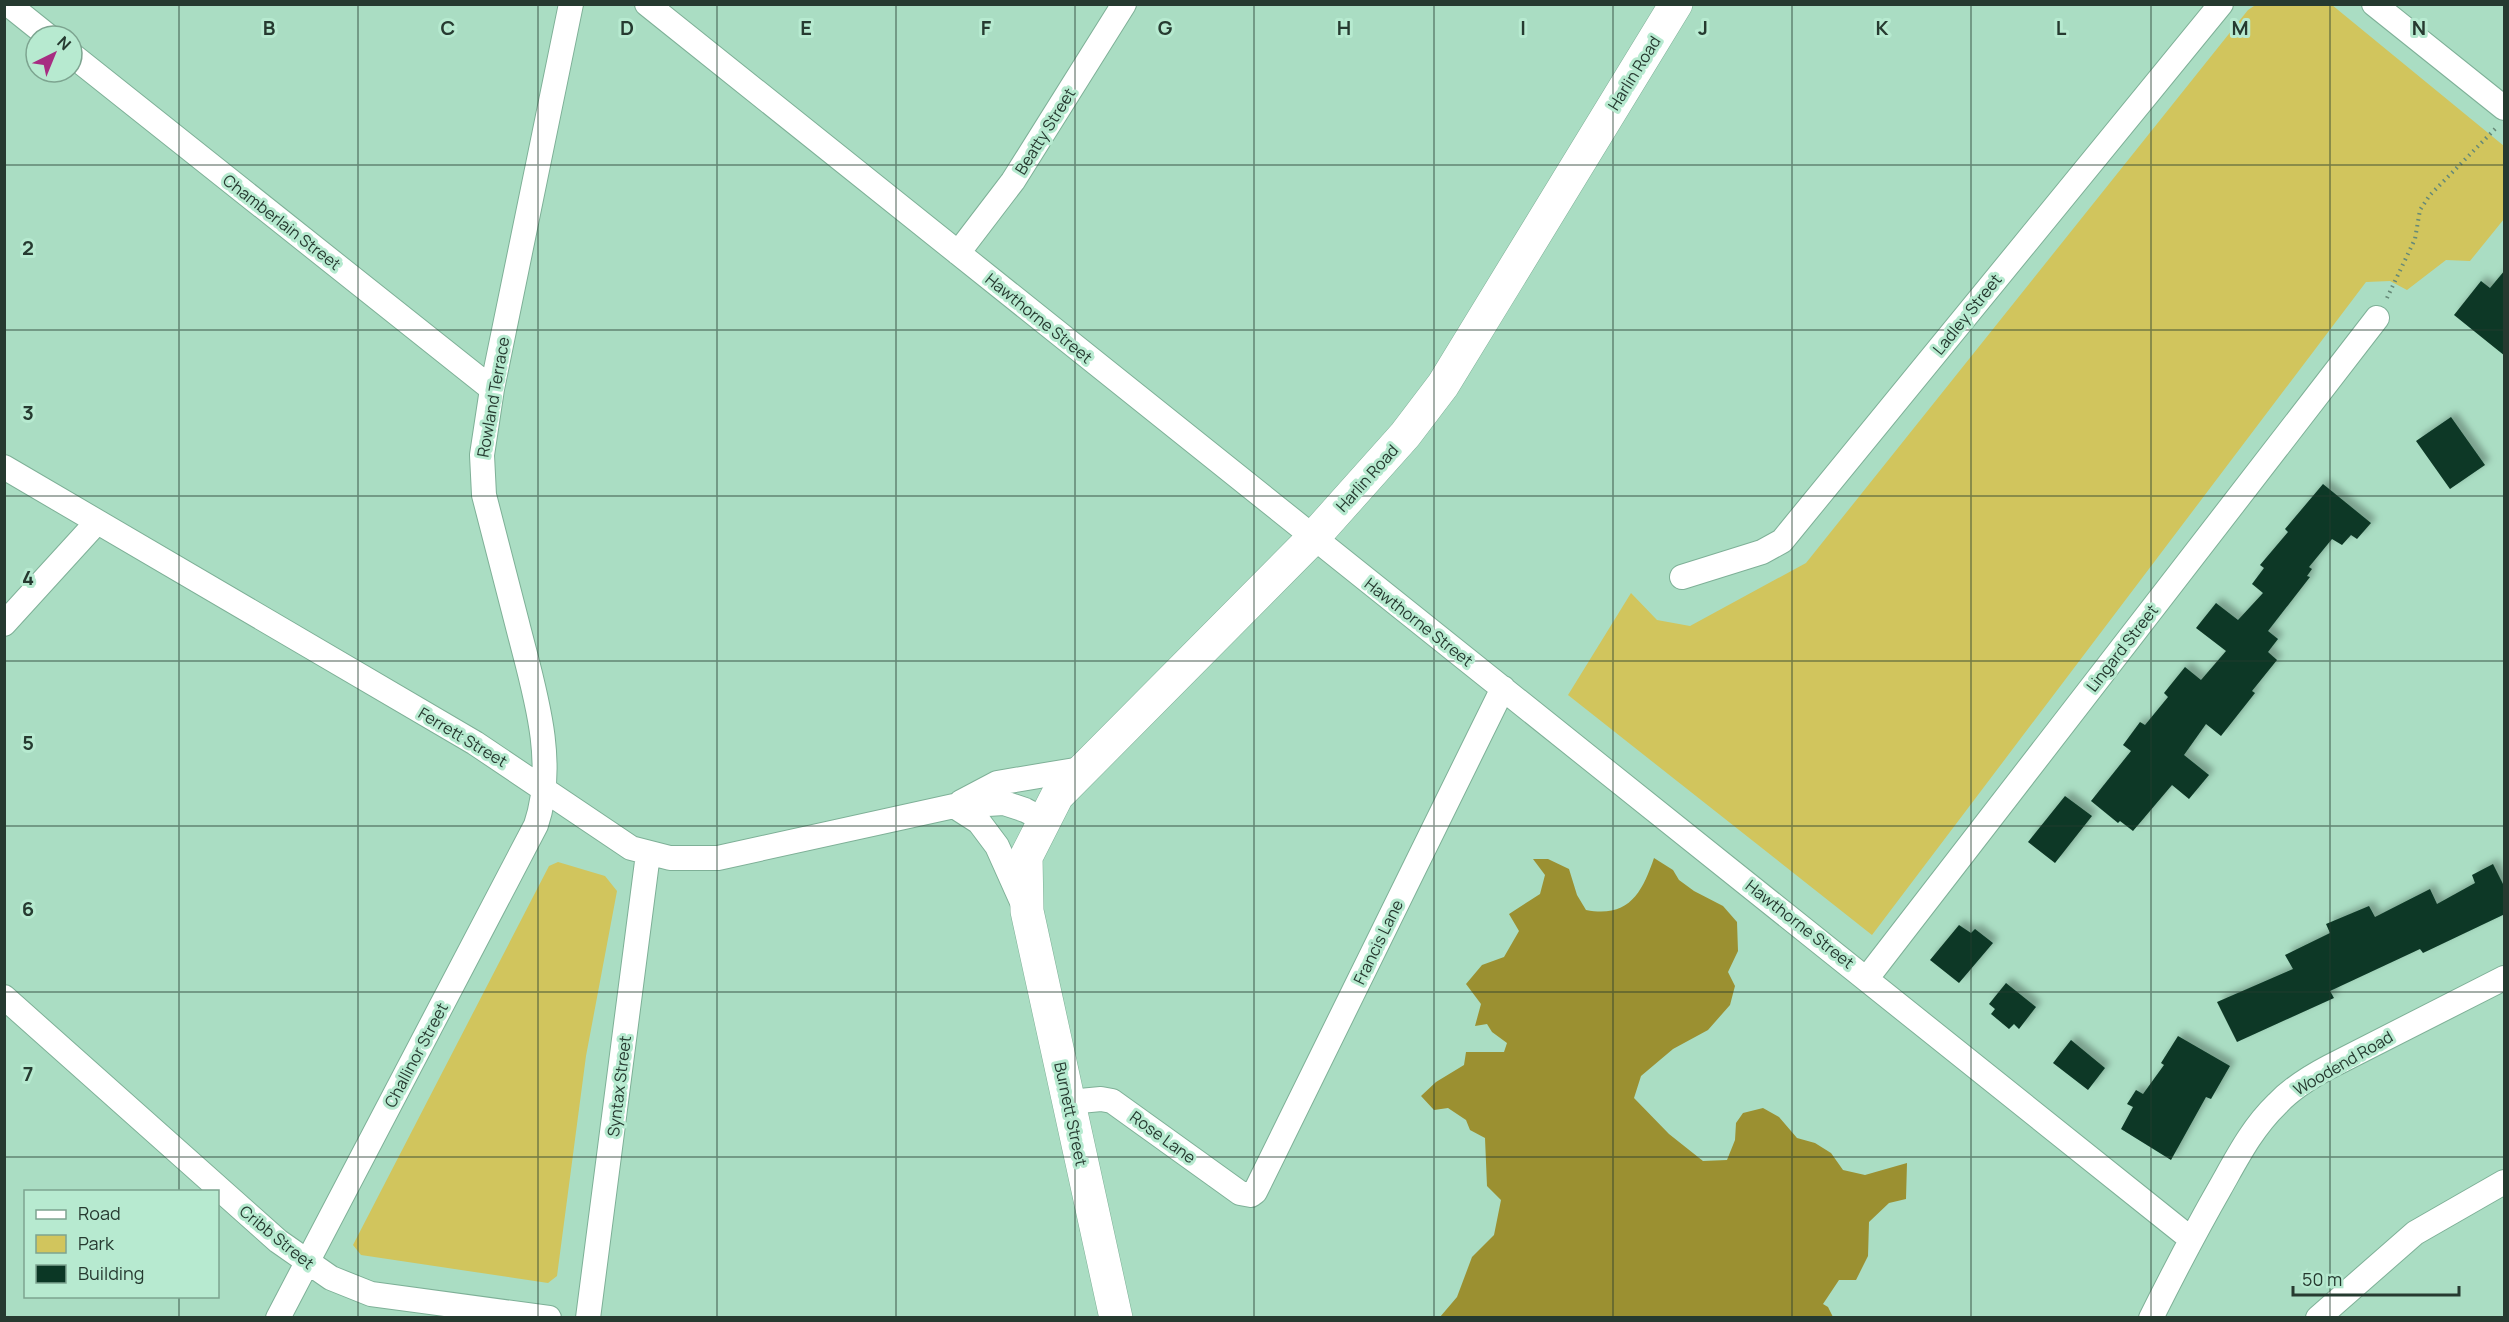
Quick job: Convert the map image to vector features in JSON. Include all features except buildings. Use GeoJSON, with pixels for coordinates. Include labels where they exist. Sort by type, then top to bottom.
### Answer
{"type":"FeatureCollection","features":[{"type":"Feature","properties":{"kind":"main road","name":"Harlin Road"},"geometry":{"type":"LineString","coordinates":[[1027,911],[1026,857],[1058,796],[1313,538],[1405,435],[1443,384],[1676,4]]}},
{"type":"Feature","properties":{"kind":"main road","name":"Burnett Street"},"geometry":{"type":"LineString","coordinates":[[1027,911],[1116,1317]]}},
{"type":"Feature","properties":{"kind":"street"},"geometry":{"type":"LineString","coordinates":[[8,4],[33,24]]}},
{"type":"Feature","properties":{"kind":"street","name":"Rowland Terrace"},"geometry":{"type":"LineString","coordinates":[[544,788],[541,723],[481,482],[482,454],[492,389],[571,4]]}},
{"type":"Feature","properties":{"kind":"street","name":"Hawthorne Street"},"geometry":{"type":"LineString","coordinates":[[647,4],[2191,1239]]}},
{"type":"Feature","properties":{"kind":"street","name":"Beatty Street"},"geometry":{"type":"LineString","coordinates":[[958,253],[1013,181],[1124,4]]}},
{"type":"Feature","properties":{"kind":"street","name":"Ladley Street"},"geometry":{"type":"LineString","coordinates":[[1682,577],[1762,552],[1782,541],[2221,4]]}},
{"type":"Feature","properties":{"kind":"street"},"geometry":{"type":"LineString","coordinates":[[2374,4],[2505,108]]}},
{"type":"Feature","properties":{"kind":"street","name":"Chamberlain Street"},"geometry":{"type":"LineString","coordinates":[[84,65],[492,389]]}},
{"type":"Feature","properties":{"kind":"street","name":"Lingard Street"},"geometry":{"type":"LineString","coordinates":[[1867,978],[2377,318]]}},
{"type":"Feature","properties":{"kind":"street","name":"Ferrett Street"},"geometry":{"type":"LineString","coordinates":[[4,467],[475,743],[544,788],[615,840],[648,854],[678,858],[718,858],[954,806],[1004,803],[1044,820]]}},
{"type":"Feature","properties":{"kind":"street"},"geometry":{"type":"LineString","coordinates":[[4,624],[97,522]]}},
{"type":"Feature","properties":{"kind":"street","name":"Francis Lane"},"geometry":{"type":"LineString","coordinates":[[1251,1194],[1258,1187],[1503,688]]}},
{"type":"Feature","properties":{"kind":"street"},"geometry":{"type":"LineString","coordinates":[[1027,911],[997,846],[979,822],[954,806],[997,783],[1087,768]]}},
{"type":"Feature","properties":{"kind":"street","name":"Challinor Street"},"geometry":{"type":"LineString","coordinates":[[278,1317],[536,825],[544,788]]}},
{"type":"Feature","properties":{"kind":"street","name":"Syntax Street"},"geometry":{"type":"LineString","coordinates":[[588,1317],[648,854]]}},
{"type":"Feature","properties":{"kind":"street","name":"Woodend Road"},"geometry":{"type":"LineString","coordinates":[[2151,1317],[2191,1239],[2257,1126],[2290,1091],[2329,1067],[2505,978]]}},
{"type":"Feature","properties":{"kind":"street","name":"Cribb Street"},"geometry":{"type":"LineString","coordinates":[[4,996],[279,1241],[307,1263],[345,1285],[371,1294],[549,1317]]}},
{"type":"Feature","properties":{"kind":"street","name":"Rose Lane"},"geometry":{"type":"LineString","coordinates":[[1069,1102],[1101,1099],[1122,1106],[1240,1192],[1251,1194]]}},
{"type":"Feature","properties":{"kind":"street"},"geometry":{"type":"LineString","coordinates":[[2319,1317],[2415,1233],[2505,1182]]}},
{"type":"Feature","properties":{"kind":"path"},"geometry":{"type":"LineString","coordinates":[[2377,318],[2415,239],[2420,210],[2430,195],[2474,148],[2505,122]]}},
{"type":"Feature","properties":{"kind":"green space"},"geometry":{"type":"Polygon","coordinates":[[[2257,4],[2332,5],[2504,146],[2504,219],[2470,261],[2446,260],[2407,290],[2390,281],[2366,282],[1872,935],[1568,695],[1631,593],[1657,620],[1690,626],[1806,563],[2248,10],[2257,4]]]}},
{"type":"Feature","properties":{"kind":"green space"},"geometry":{"type":"Polygon","coordinates":[[[558,862],[605,876],[617,891],[586,1056],[557,1276],[548,1283],[361,1255],[353,1245],[549,866],[558,862]]]}},
{"type":"Feature","properties":{"kind":"shaded area"},"geometry":{"type":"Polygon","coordinates":[[[1654,858],[1673,870],[1679,880],[1694,891],[1723,906],[1737,922],[1738,951],[1728,972],[1735,986],[1730,1005],[1708,1030],[1673,1049],[1641,1076],[1634,1098],[1669,1134],[1703,1161],[1727,1160],[1735,1140],[1736,1123],[1743,1113],[1763,1108],[1779,1117],[1797,1138],[1815,1143],[1831,1153],[1843,1170],[1865,1175],[1907,1163],[1906,1199],[1889,1203],[1869,1222],[1868,1256],[1856,1280],[1839,1280],[1823,1304],[1828,1307],[1833,1317],[1440,1317],[1457,1297],[1472,1257],[1494,1235],[1501,1200],[1487,1186],[1485,1138],[1470,1130],[1466,1120],[1448,1108],[1434,1110],[1421,1096],[1436,1082],[1464,1065],[1466,1052],[1504,1052],[1507,1043],[1492,1032],[1487,1024],[1475,1026],[1481,1004],[1466,984],[1482,965],[1504,957],[1519,931],[1509,914],[1540,894],[1545,875],[1533,859],[1548,859],[1569,869],[1577,895],[1586,910],[1601,911],[1613,910],[1632,900],[1639,892],[1654,858]]]}}]}
